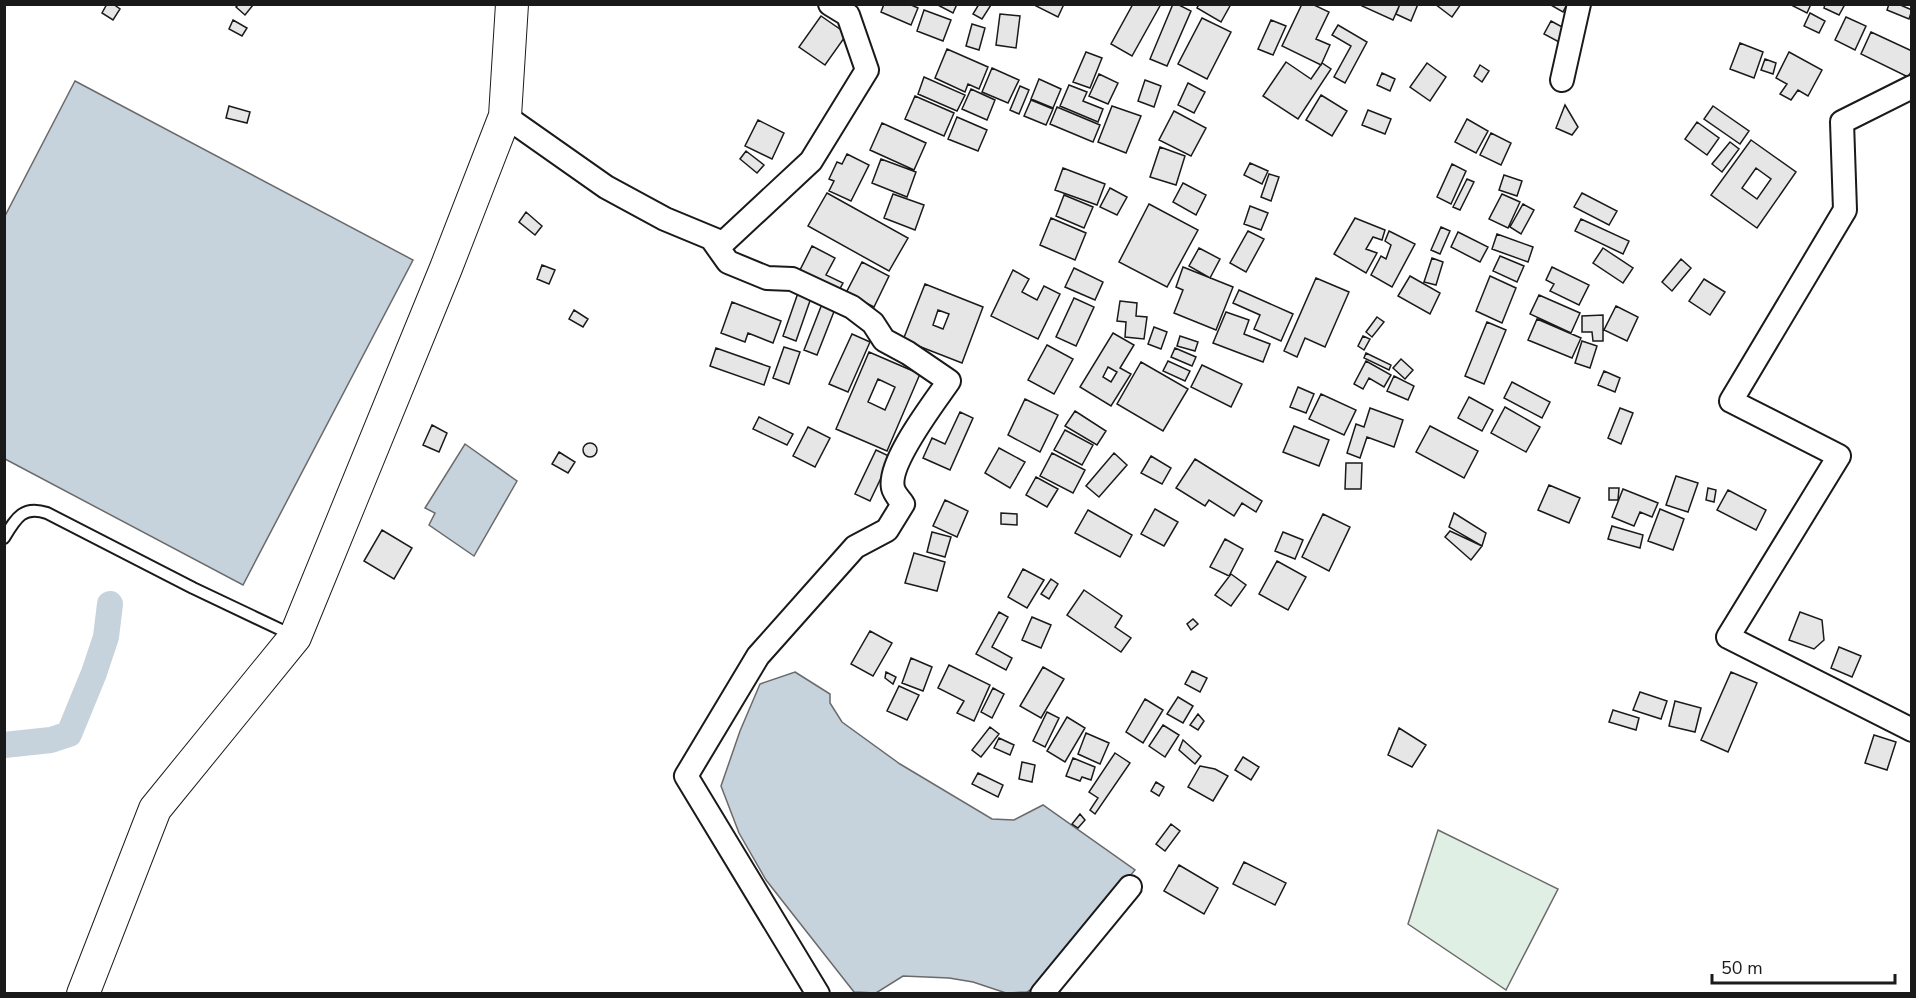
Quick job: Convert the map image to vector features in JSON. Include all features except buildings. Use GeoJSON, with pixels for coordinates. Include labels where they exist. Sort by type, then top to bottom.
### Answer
{"type":"FeatureCollection","features":[{"type":"Feature","properties":{"kind":"street"},"geometry":{"type":"LineString","coordinates":[[83,993],[155,808],[295,637],[505,116],[512,4]]}},
{"type":"Feature","properties":{"kind":"street"},"geometry":{"type":"LineString","coordinates":[[505,116],[606,187],[665,219],[723,243],[811,161],[867,70],[848,15],[830,4]]}},
{"type":"Feature","properties":{"kind":"street"},"geometry":{"type":"LineString","coordinates":[[1562,80],[1579,4]]}},
{"type":"Feature","properties":{"kind":"street"},"geometry":{"type":"LineString","coordinates":[[1911,87],[1842,122],[1845,210],[1731,401],[1839,456],[1728,637],[1911,730]]}},
{"type":"Feature","properties":{"kind":"street"},"geometry":{"type":"LineString","coordinates":[[711,238],[728,262],[767,278],[792,279],[852,308],[873,323],[884,340],[908,353],[948,381],[910,438],[894,473],[893,489],[903,504],[887,530],[855,548],[758,656],[686,776],[818,993]]}},
{"type":"Feature","properties":{"kind":"street"},"geometry":{"type":"LineString","coordinates":[[1042,993],[1130,886]]}},
{"type":"Feature","properties":{"kind":"lane"},"geometry":{"type":"LineString","coordinates":[[4,538],[14,522],[25,512],[34,509],[47,513],[295,637]]}},
{"type":"Feature","properties":{"kind":"green space"},"geometry":{"type":"Polygon","coordinates":[[[1438,830],[1558,889],[1506,990],[1408,924],[1438,830]]]}},
{"type":"Feature","properties":{"kind":"shaded area"},"geometry":{"type":"Polygon","coordinates":[[[75,81],[413,260],[243,585],[5,459],[5,216],[75,81]]]}},
{"type":"Feature","properties":{"kind":"shaded area"},"geometry":{"type":"Polygon","coordinates":[[[465,444],[517,481],[474,556],[429,525],[435,513],[425,508],[465,444]]]}},
{"type":"Feature","properties":{"kind":"shaded area"},"geometry":{"type":"Polygon","coordinates":[[[795,672],[830,694],[830,703],[842,722],[900,764],[992,819],[1014,820],[1043,805],[1135,870],[1038,986],[1027,992],[1006,993],[973,982],[949,978],[903,976],[876,993],[854,992],[766,880],[739,833],[721,786],[740,731],[760,684],[795,672]]]}},
{"type":"Feature","properties":{"kind":"waterway"},"geometry":{"type":"LineString","coordinates":[[4,745],[51,740],[69,734],[106,637],[110,604]]}}]}
